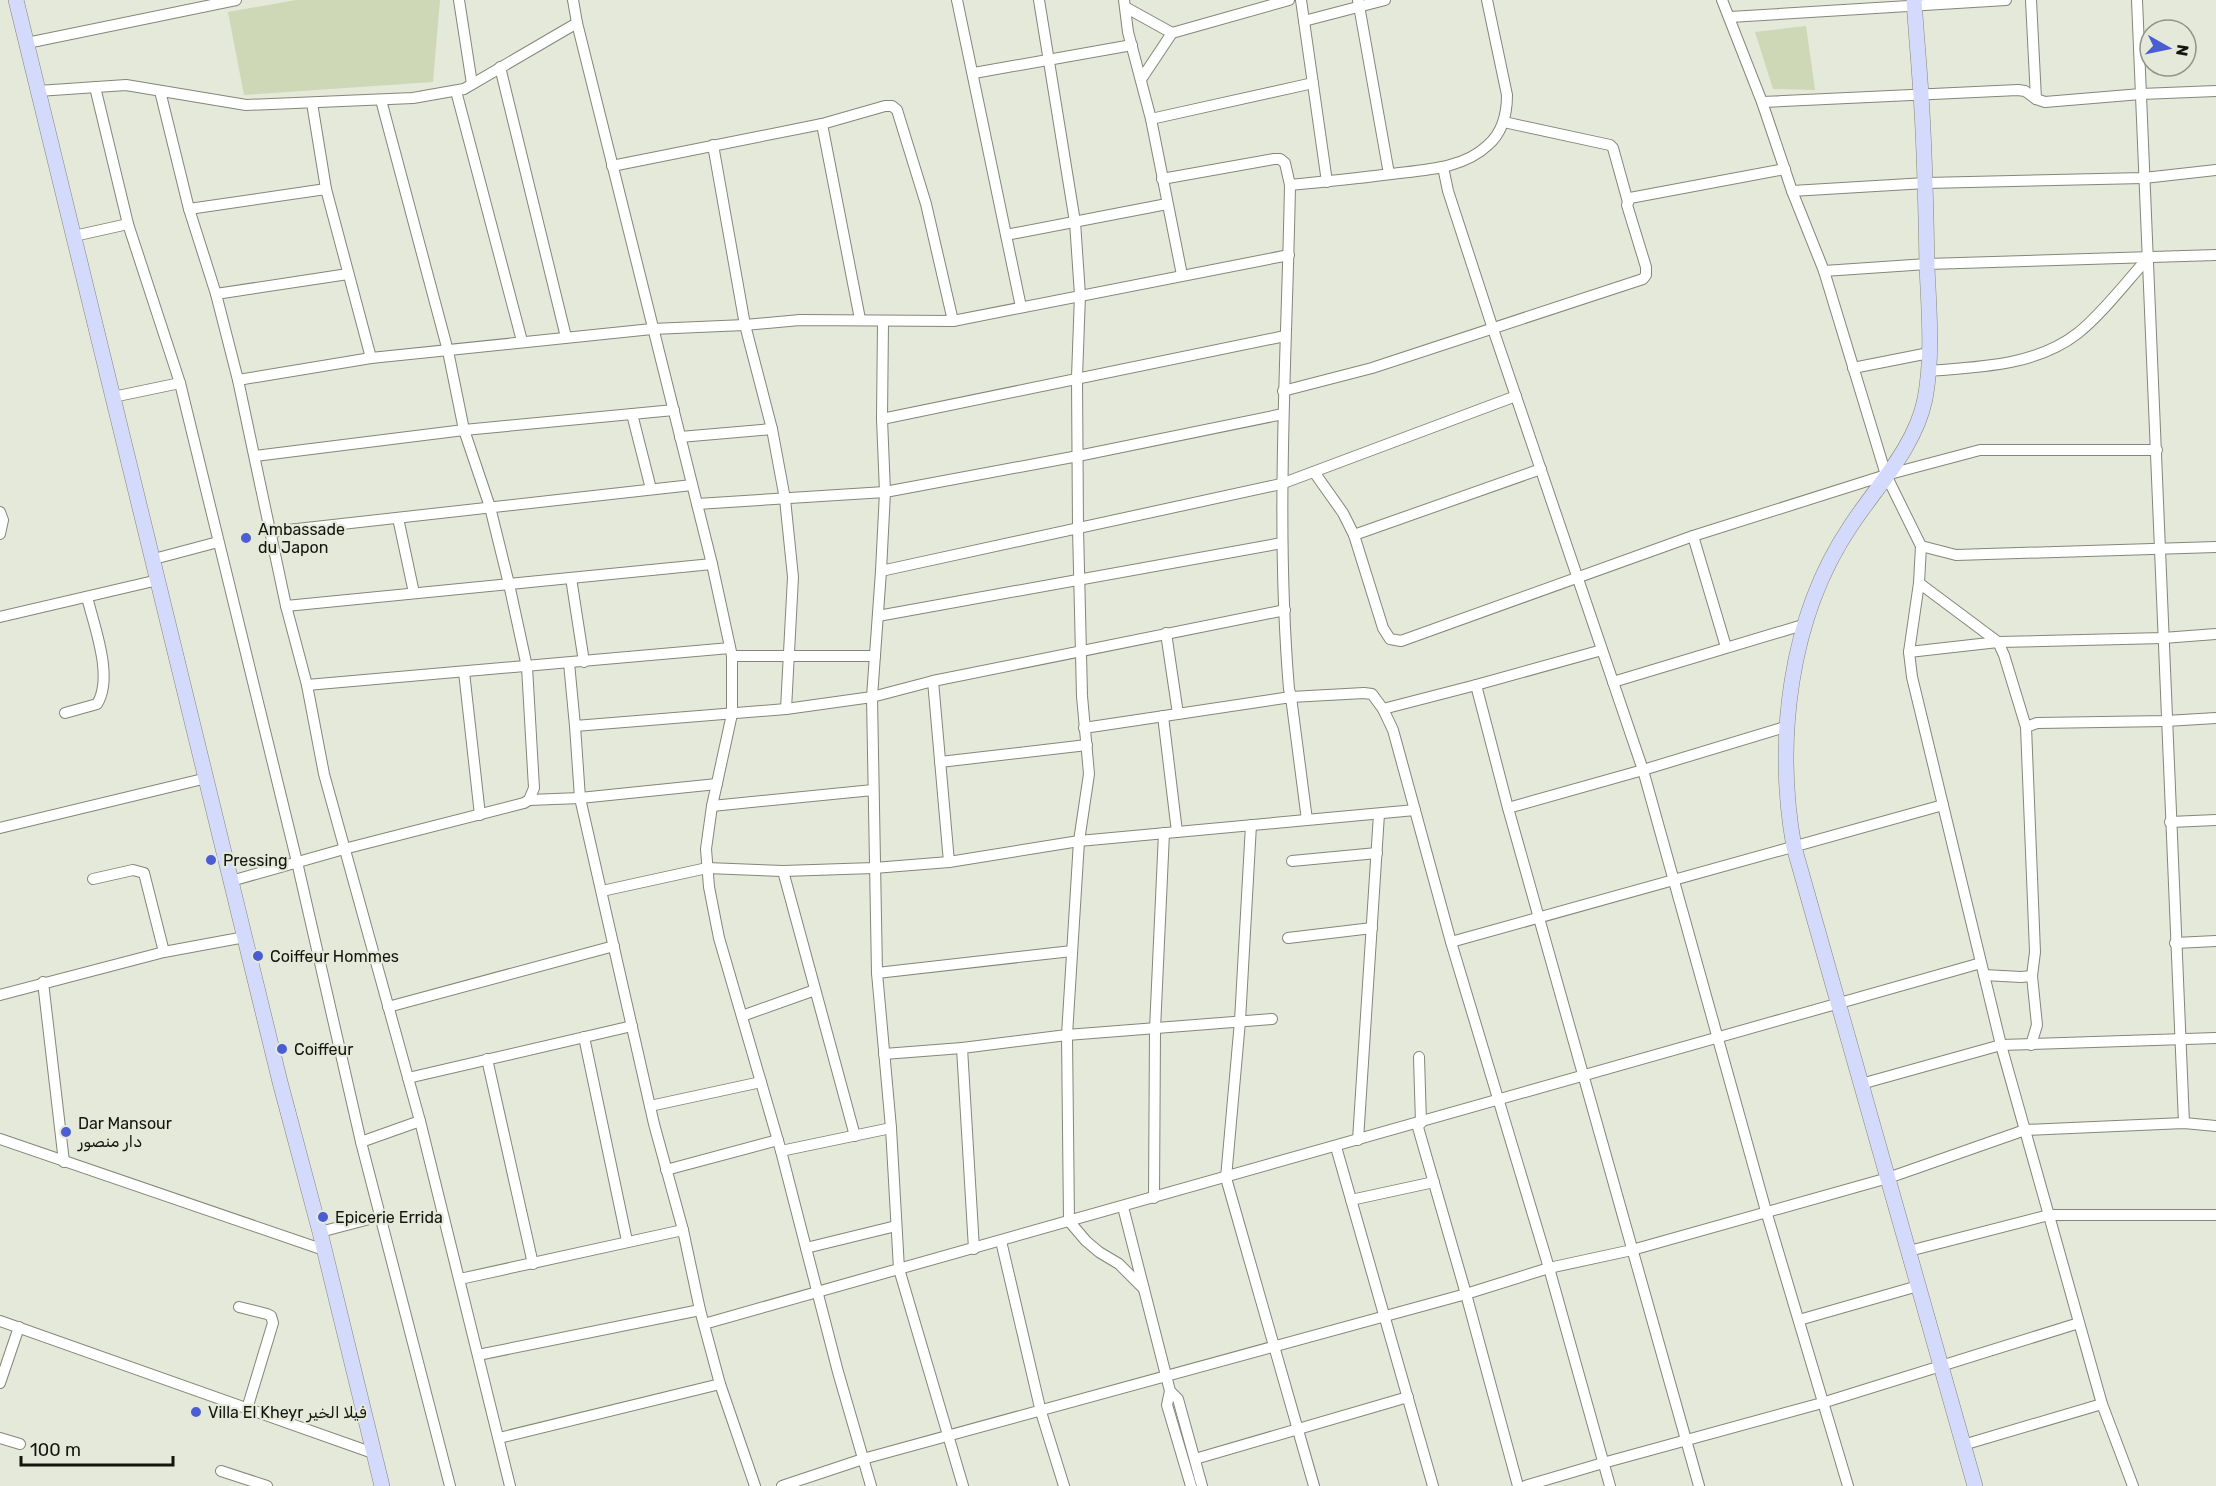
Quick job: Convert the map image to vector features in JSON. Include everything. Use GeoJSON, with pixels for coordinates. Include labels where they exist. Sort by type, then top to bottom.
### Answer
{"type":"FeatureCollection","features":[{"type":"Feature","properties":{"kind":"street"},"geometry":{"type":"LineString","coordinates":[[16,0],[280,1082],[320,1232],[382,1486]]}},
{"type":"Feature","properties":{"kind":"street"},"geometry":{"type":"LineString","coordinates":[[27,43],[236,0]]}},
{"type":"Feature","properties":{"kind":"street"},"geometry":{"type":"LineString","coordinates":[[459,0],[472,84]]}},
{"type":"Feature","properties":{"kind":"street"},"geometry":{"type":"LineString","coordinates":[[573,0],[652,329],[712,564],[731,652],[732,714],[712,806],[706,849],[709,887],[719,938],[780,1146],[870,1486]]}},
{"type":"Feature","properties":{"kind":"street"},"geometry":{"type":"LineString","coordinates":[[957,0],[1021,307]]}},
{"type":"Feature","properties":{"kind":"street"},"geometry":{"type":"LineString","coordinates":[[1039,0],[1075,222],[1080,295],[1077,377],[1078,528],[1084,728],[1089,774],[1079,841],[1067,1035],[1069,1221],[1093,1246],[1119,1264],[1144,1289]]}},
{"type":"Feature","properties":{"kind":"street"},"geometry":{"type":"LineString","coordinates":[[1142,78],[1172,33],[1289,0]]}},
{"type":"Feature","properties":{"kind":"street"},"geometry":{"type":"LineString","coordinates":[[1301,0],[1327,182]]}},
{"type":"Feature","properties":{"kind":"street"},"geometry":{"type":"LineString","coordinates":[[1304,21],[1359,3],[1385,0]]}},
{"type":"Feature","properties":{"kind":"street"},"geometry":{"type":"LineString","coordinates":[[1290,185],[1443,167],[1471,158],[1487,147],[1497,136],[1504,122],[1507,94],[1487,0]]}},
{"type":"Feature","properties":{"kind":"street"},"geometry":{"type":"LineString","coordinates":[[1722,0],[1824,271],[1886,475],[1921,546],[1919,583],[1909,652],[1912,677],[2001,1046],[2102,1404],[2133,1486]]}},
{"type":"Feature","properties":{"kind":"street"},"geometry":{"type":"LineString","coordinates":[[1730,17],[1914,3],[2006,0]]}},
{"type":"Feature","properties":{"kind":"street"},"geometry":{"type":"LineString","coordinates":[[2031,0],[2036,99]]}},
{"type":"Feature","properties":{"kind":"street"},"geometry":{"type":"LineString","coordinates":[[2137,0],[2184,1123]]}},
{"type":"Feature","properties":{"kind":"street"},"geometry":{"type":"LineString","coordinates":[[1125,3],[1172,33]]}},
{"type":"Feature","properties":{"kind":"street"},"geometry":{"type":"LineString","coordinates":[[1125,3],[1182,275]]}},
{"type":"Feature","properties":{"kind":"street"},"geometry":{"type":"LineString","coordinates":[[1359,3],[1389,174]]}},
{"type":"Feature","properties":{"kind":"street"},"geometry":{"type":"LineString","coordinates":[[1914,3],[1926,183],[1929,353],[1925,399],[1919,420],[1908,442],[1836,549],[1815,597],[1791,687],[1788,726],[1788,796],[1794,847],[1975,1486]]}},
{"type":"Feature","properties":{"kind":"street"},"geometry":{"type":"LineString","coordinates":[[38,91],[126,85],[246,105],[381,100],[456,91],[577,23]]}},
{"type":"Feature","properties":{"kind":"street"},"geometry":{"type":"LineString","coordinates":[[974,73],[1132,45]]}},
{"type":"Feature","properties":{"kind":"street"},"geometry":{"type":"LineString","coordinates":[[500,67],[566,337]]}},
{"type":"Feature","properties":{"kind":"street"},"geometry":{"type":"LineString","coordinates":[[1150,119],[1313,83]]}},
{"type":"Feature","properties":{"kind":"street"},"geometry":{"type":"LineString","coordinates":[[95,87],[128,224],[180,383],[297,862],[361,1142],[450,1486]]}},
{"type":"Feature","properties":{"kind":"street"},"geometry":{"type":"LineString","coordinates":[[1762,102],[2018,90],[2025,91],[2036,99],[2053,102],[2141,94],[2216,91]]}},
{"type":"Feature","properties":{"kind":"street"},"geometry":{"type":"LineString","coordinates":[[160,91],[189,209],[216,294],[238,380],[286,606],[307,685],[324,774],[420,1121],[510,1486]]}},
{"type":"Feature","properties":{"kind":"street"},"geometry":{"type":"LineString","coordinates":[[456,91],[522,341]]}},
{"type":"Feature","properties":{"kind":"street"},"geometry":{"type":"LineString","coordinates":[[381,100],[448,351],[464,430],[490,507],[527,667],[534,788],[529,800]]}},
{"type":"Feature","properties":{"kind":"street"},"geometry":{"type":"LineString","coordinates":[[312,103],[326,189],[371,358]]}},
{"type":"Feature","properties":{"kind":"street"},"geometry":{"type":"LineString","coordinates":[[612,166],[822,124],[892,106],[897,110],[926,204],[953,321]]}},
{"type":"Feature","properties":{"kind":"street"},"geometry":{"type":"LineString","coordinates":[[1283,391],[1372,368],[1643,279],[1646,275],[1646,267],[1613,148],[1610,145],[1504,122]]}},
{"type":"Feature","properties":{"kind":"street"},"geometry":{"type":"LineString","coordinates":[[822,124],[860,319]]}},
{"type":"Feature","properties":{"kind":"street"},"geometry":{"type":"LineString","coordinates":[[712,145],[745,325],[772,429],[784,499],[793,577],[786,709]]}},
{"type":"Feature","properties":{"kind":"street"},"geometry":{"type":"LineString","coordinates":[[1162,179],[1280,159],[1285,163],[1290,185],[1283,391],[1281,543],[1287,669],[1307,820]]}},
{"type":"Feature","properties":{"kind":"street"},"geometry":{"type":"LineString","coordinates":[[1443,167],[1448,191],[1493,329],[1643,770],[1766,1211],[1848,1486]]}},
{"type":"Feature","properties":{"kind":"street"},"geometry":{"type":"LineString","coordinates":[[1628,202],[1630,198],[1785,169]]}},
{"type":"Feature","properties":{"kind":"street"},"geometry":{"type":"LineString","coordinates":[[1792,191],[1926,183],[2144,178],[2216,170]]}},
{"type":"Feature","properties":{"kind":"street"},"geometry":{"type":"LineString","coordinates":[[189,209],[326,189]]}},
{"type":"Feature","properties":{"kind":"street"},"geometry":{"type":"LineString","coordinates":[[1006,235],[1167,204]]}},
{"type":"Feature","properties":{"kind":"street"},"geometry":{"type":"LineString","coordinates":[[74,236],[128,224]]}},
{"type":"Feature","properties":{"kind":"street"},"geometry":{"type":"LineString","coordinates":[[238,380],[371,358],[652,329],[800,320],[953,321],[1289,255]]}},
{"type":"Feature","properties":{"kind":"street"},"geometry":{"type":"LineString","coordinates":[[1824,271],[1927,264],[2216,255]]}},
{"type":"Feature","properties":{"kind":"street"},"geometry":{"type":"LineString","coordinates":[[1928,371],[2002,365],[2058,345],[2078,333],[2148,258]]}},
{"type":"Feature","properties":{"kind":"street"},"geometry":{"type":"LineString","coordinates":[[216,294],[348,273]]}},
{"type":"Feature","properties":{"kind":"street"},"geometry":{"type":"LineString","coordinates":[[883,322],[882,418],[885,492],[872,697],[877,972],[891,1128],[899,1269],[963,1486]]}},
{"type":"Feature","properties":{"kind":"street"},"geometry":{"type":"LineString","coordinates":[[882,418],[1285,336]]}},
{"type":"Feature","properties":{"kind":"street"},"geometry":{"type":"LineString","coordinates":[[1853,368],[1929,353]]}},
{"type":"Feature","properties":{"kind":"street"},"geometry":{"type":"LineString","coordinates":[[113,397],[180,383]]}},
{"type":"Feature","properties":{"kind":"street"},"geometry":{"type":"LineString","coordinates":[[881,571],[1281,484],[1516,396]]}},
{"type":"Feature","properties":{"kind":"street"},"geometry":{"type":"LineString","coordinates":[[255,456],[464,430],[674,410]]}},
{"type":"Feature","properties":{"kind":"street"},"geometry":{"type":"LineString","coordinates":[[632,414],[651,489]]}},
{"type":"Feature","properties":{"kind":"street"},"geometry":{"type":"LineString","coordinates":[[697,504],[885,492],[1283,414]]}},
{"type":"Feature","properties":{"kind":"street"},"geometry":{"type":"LineString","coordinates":[[680,437],[772,429]]}},
{"type":"Feature","properties":{"kind":"street"},"geometry":{"type":"LineString","coordinates":[[1314,472],[1343,513],[1354,536],[1383,628],[1390,639],[1401,641],[1693,536],[1886,475],[1980,450],[2157,450]]}},
{"type":"Feature","properties":{"kind":"street"},"geometry":{"type":"LineString","coordinates":[[1354,536],[1541,469]]}},
{"type":"Feature","properties":{"kind":"street"},"geometry":{"type":"LineString","coordinates":[[270,532],[692,485]]}},
{"type":"Feature","properties":{"kind":"street"},"geometry":{"type":"LineString","coordinates":[[0,512],[3,520],[0,534]]}},
{"type":"Feature","properties":{"kind":"street"},"geometry":{"type":"LineString","coordinates":[[398,518],[414,593]]}},
{"type":"Feature","properties":{"kind":"street"},"geometry":{"type":"LineString","coordinates":[[1693,536],[1726,647]]}},
{"type":"Feature","properties":{"kind":"street"},"geometry":{"type":"LineString","coordinates":[[154,559],[218,542]]}},
{"type":"Feature","properties":{"kind":"street"},"geometry":{"type":"LineString","coordinates":[[878,616],[1281,543]]}},
{"type":"Feature","properties":{"kind":"street"},"geometry":{"type":"LineString","coordinates":[[1921,546],[1956,555],[2216,547]]}},
{"type":"Feature","properties":{"kind":"street"},"geometry":{"type":"LineString","coordinates":[[286,606],[712,564]]}},
{"type":"Feature","properties":{"kind":"street"},"geometry":{"type":"LineString","coordinates":[[571,578],[584,662]]}},
{"type":"Feature","properties":{"kind":"street"},"geometry":{"type":"LineString","coordinates":[[0,618],[158,580]]}},
{"type":"Feature","properties":{"kind":"street"},"geometry":{"type":"LineString","coordinates":[[1919,583],[1998,642],[2026,727],[2035,952],[2032,976],[2037,1025],[2031,1045]]}},
{"type":"Feature","properties":{"kind":"street"},"geometry":{"type":"LineString","coordinates":[[65,713],[97,704],[103,689],[104,672],[87,597]]}},
{"type":"Feature","properties":{"kind":"street"},"geometry":{"type":"LineString","coordinates":[[575,726],[786,709],[872,697],[933,681],[1285,609]]}},
{"type":"Feature","properties":{"kind":"street"},"geometry":{"type":"LineString","coordinates":[[1613,682],[1806,624]]}},
{"type":"Feature","properties":{"kind":"street"},"geometry":{"type":"LineString","coordinates":[[1166,633],[1178,714]]}},
{"type":"Feature","properties":{"kind":"street"},"geometry":{"type":"LineString","coordinates":[[1909,652],[1998,642],[2163,638],[2216,634]]}},
{"type":"Feature","properties":{"kind":"street"},"geometry":{"type":"LineString","coordinates":[[1383,709],[1602,650]]}},
{"type":"Feature","properties":{"kind":"street"},"geometry":{"type":"LineString","coordinates":[[307,685],[731,652],[787,657],[875,656]]}},
{"type":"Feature","properties":{"kind":"street"},"geometry":{"type":"LineString","coordinates":[[569,663],[580,798],[650,1106],[683,1230],[700,1310],[720,1384],[755,1486]]}},
{"type":"Feature","properties":{"kind":"street"},"geometry":{"type":"LineString","coordinates":[[464,672],[480,815]]}},
{"type":"Feature","properties":{"kind":"street"},"geometry":{"type":"LineString","coordinates":[[933,681],[949,862]]}},
{"type":"Feature","properties":{"kind":"street"},"geometry":{"type":"LineString","coordinates":[[1476,685],[1508,808],[1699,1486]]}},
{"type":"Feature","properties":{"kind":"street"},"geometry":{"type":"LineString","coordinates":[[1084,728],[1291,698],[1364,693],[1372,694],[1383,709],[1393,730],[1451,942],[1549,1268],[1610,1486]]}},
{"type":"Feature","properties":{"kind":"street"},"geometry":{"type":"LineString","coordinates":[[1163,716],[1177,832]]}},
{"type":"Feature","properties":{"kind":"street"},"geometry":{"type":"LineString","coordinates":[[2026,727],[2037,723],[2216,718]]}},
{"type":"Feature","properties":{"kind":"street"},"geometry":{"type":"LineString","coordinates":[[1508,808],[1788,726]]}},
{"type":"Feature","properties":{"kind":"street"},"geometry":{"type":"LineString","coordinates":[[940,762],[1087,745]]}},
{"type":"Feature","properties":{"kind":"street"},"geometry":{"type":"LineString","coordinates":[[0,828],[207,778]]}},
{"type":"Feature","properties":{"kind":"street"},"geometry":{"type":"LineString","coordinates":[[231,881],[529,800],[580,798],[717,784]]}},
{"type":"Feature","properties":{"kind":"street"},"geometry":{"type":"LineString","coordinates":[[712,806],[873,790]]}},
{"type":"Feature","properties":{"kind":"street"},"geometry":{"type":"LineString","coordinates":[[1451,942],[1943,805]]}},
{"type":"Feature","properties":{"kind":"street"},"geometry":{"type":"LineString","coordinates":[[602,891],[707,868],[783,871],[874,868],[949,862],[1079,841],[1415,810]]}},
{"type":"Feature","properties":{"kind":"street"},"geometry":{"type":"LineString","coordinates":[[1358,1140],[1379,814]]}},
{"type":"Feature","properties":{"kind":"street"},"geometry":{"type":"LineString","coordinates":[[2170,822],[2216,820]]}},
{"type":"Feature","properties":{"kind":"street"},"geometry":{"type":"LineString","coordinates":[[1251,825],[1240,1021],[1226,1178],[1314,1486]]}},
{"type":"Feature","properties":{"kind":"street"},"geometry":{"type":"LineString","coordinates":[[1154,1198],[1155,1029],[1164,834]]}},
{"type":"Feature","properties":{"kind":"street"},"geometry":{"type":"LineString","coordinates":[[1292,861],[1377,853]]}},
{"type":"Feature","properties":{"kind":"street"},"geometry":{"type":"LineString","coordinates":[[93,879],[134,870],[144,873],[164,952]]}},
{"type":"Feature","properties":{"kind":"street"},"geometry":{"type":"LineString","coordinates":[[783,871],[855,1136]]}},
{"type":"Feature","properties":{"kind":"street"},"geometry":{"type":"LineString","coordinates":[[1288,938],[1372,928]]}},
{"type":"Feature","properties":{"kind":"street"},"geometry":{"type":"LineString","coordinates":[[0,995],[164,952],[245,937]]}},
{"type":"Feature","properties":{"kind":"street"},"geometry":{"type":"LineString","coordinates":[[2175,943],[2216,941]]}},
{"type":"Feature","properties":{"kind":"street"},"geometry":{"type":"LineString","coordinates":[[388,1007],[614,946]]}},
{"type":"Feature","properties":{"kind":"street"},"geometry":{"type":"LineString","coordinates":[[877,972],[1072,951]]}},
{"type":"Feature","properties":{"kind":"street"},"geometry":{"type":"LineString","coordinates":[[704,1324],[1981,963]]}},
{"type":"Feature","properties":{"kind":"street"},"geometry":{"type":"LineString","coordinates":[[1984,975],[2032,976]]}},
{"type":"Feature","properties":{"kind":"street"},"geometry":{"type":"LineString","coordinates":[[43,982],[64,1162]]}},
{"type":"Feature","properties":{"kind":"street"},"geometry":{"type":"LineString","coordinates":[[742,1016],[815,990]]}},
{"type":"Feature","properties":{"kind":"street"},"geometry":{"type":"LineString","coordinates":[[884,1054],[962,1048],[1067,1035],[1272,1019]]}},
{"type":"Feature","properties":{"kind":"street"},"geometry":{"type":"LineString","coordinates":[[408,1078],[632,1026]]}},
{"type":"Feature","properties":{"kind":"street"},"geometry":{"type":"LineString","coordinates":[[584,1037],[627,1241]]}},
{"type":"Feature","properties":{"kind":"street"},"geometry":{"type":"LineString","coordinates":[[1861,1084],[2001,1046],[2216,1038]]}},
{"type":"Feature","properties":{"kind":"street"},"geometry":{"type":"LineString","coordinates":[[962,1048],[974,1249]]}},
{"type":"Feature","properties":{"kind":"street"},"geometry":{"type":"LineString","coordinates":[[1419,1057],[1419,1123],[1518,1486]]}},
{"type":"Feature","properties":{"kind":"street"},"geometry":{"type":"LineString","coordinates":[[487,1059],[533,1264]]}},
{"type":"Feature","properties":{"kind":"street"},"geometry":{"type":"LineString","coordinates":[[650,1106],[761,1082]]}},
{"type":"Feature","properties":{"kind":"street"},"geometry":{"type":"LineString","coordinates":[[361,1142],[420,1121]]}},
{"type":"Feature","properties":{"kind":"street"},"geometry":{"type":"LineString","coordinates":[[782,1486],[863,1459],[1466,1294],[1549,1268],[1632,1250],[1888,1178],[2025,1130],[2184,1123],[2216,1126]]}},
{"type":"Feature","properties":{"kind":"street"},"geometry":{"type":"LineString","coordinates":[[666,1170],[780,1146],[855,1136],[891,1128]]}},
{"type":"Feature","properties":{"kind":"street"},"geometry":{"type":"LineString","coordinates":[[0,1139],[324,1250]]}},
{"type":"Feature","properties":{"kind":"street"},"geometry":{"type":"LineString","coordinates":[[1336,1147],[1434,1486]]}},
{"type":"Feature","properties":{"kind":"street"},"geometry":{"type":"LineString","coordinates":[[1351,1200],[1434,1182]]}},
{"type":"Feature","properties":{"kind":"street"},"geometry":{"type":"LineString","coordinates":[[1123,1207],[1170,1391],[1167,1405],[1191,1486]]}},
{"type":"Feature","properties":{"kind":"street"},"geometry":{"type":"LineString","coordinates":[[1909,1251],[2049,1215],[2216,1215]]}},
{"type":"Feature","properties":{"kind":"street"},"geometry":{"type":"LineString","coordinates":[[320,1232],[381,1216]]}},
{"type":"Feature","properties":{"kind":"street"},"geometry":{"type":"LineString","coordinates":[[806,1248],[896,1226]]}},
{"type":"Feature","properties":{"kind":"street"},"geometry":{"type":"LineString","coordinates":[[459,1279],[683,1230]]}},
{"type":"Feature","properties":{"kind":"street"},"geometry":{"type":"LineString","coordinates":[[1001,1241],[1041,1412],[1065,1486]]}},
{"type":"Feature","properties":{"kind":"street"},"geometry":{"type":"LineString","coordinates":[[1798,1320],[1918,1286]]}},
{"type":"Feature","properties":{"kind":"street"},"geometry":{"type":"LineString","coordinates":[[239,1306],[271,1316],[273,1323],[247,1409]]}},
{"type":"Feature","properties":{"kind":"street"},"geometry":{"type":"LineString","coordinates":[[478,1354],[700,1310]]}},
{"type":"Feature","properties":{"kind":"street"},"geometry":{"type":"LineString","coordinates":[[0,1321],[373,1453]]}},
{"type":"Feature","properties":{"kind":"street"},"geometry":{"type":"LineString","coordinates":[[1525,1486],[1603,1462],[1822,1403],[2079,1323]]}},
{"type":"Feature","properties":{"kind":"street"},"geometry":{"type":"LineString","coordinates":[[0,1383],[20,1327]]}},
{"type":"Feature","properties":{"kind":"street"},"geometry":{"type":"LineString","coordinates":[[499,1438],[720,1384]]}},
{"type":"Feature","properties":{"kind":"street"},"geometry":{"type":"LineString","coordinates":[[1170,1391],[1178,1399],[1202,1486]]}},
{"type":"Feature","properties":{"kind":"street"},"geometry":{"type":"LineString","coordinates":[[1195,1459],[1408,1397]]}},
{"type":"Feature","properties":{"kind":"street"},"geometry":{"type":"LineString","coordinates":[[1963,1445],[2102,1404]]}},
{"type":"Feature","properties":{"kind":"street"},"geometry":{"type":"LineString","coordinates":[[0,1438],[20,1444]]}},
{"type":"Feature","properties":{"kind":"street"},"geometry":{"type":"LineString","coordinates":[[221,1471],[267,1486]]}},
{"type":"Feature","properties":{"kind":"green space"},"geometry":{"type":"Polygon","coordinates":[[[296,0],[440,0],[433,82],[244,95],[228,12],[296,0]]]}},
{"type":"Feature","properties":{"kind":"green space"},"geometry":{"type":"Polygon","coordinates":[[[1806,26],[1815,90],[1773,89],[1755,32],[1806,26]]]}},
{"type":"Feature","properties":{"kind":"place","name":"Ambassade du Japon"},"geometry":{"type":"Point","coordinates":[246,538]}},
{"type":"Feature","properties":{"kind":"place","name":"Pressing"},"geometry":{"type":"Point","coordinates":[211,860]}},
{"type":"Feature","properties":{"kind":"place","name":"Coiffeur Hommes"},"geometry":{"type":"Point","coordinates":[258,956]}},
{"type":"Feature","properties":{"kind":"place","name":"Coiffeur"},"geometry":{"type":"Point","coordinates":[282,1049]}},
{"type":"Feature","properties":{"kind":"place","name":"Dar Mansour دار منصور"},"geometry":{"type":"Point","coordinates":[66,1132]}},
{"type":"Feature","properties":{"kind":"place","name":"Epicerie Errida"},"geometry":{"type":"Point","coordinates":[323,1217]}},
{"type":"Feature","properties":{"kind":"place","name":"Villa El Kheyr فيلا الخير"},"geometry":{"type":"Point","coordinates":[196,1412]}}]}
